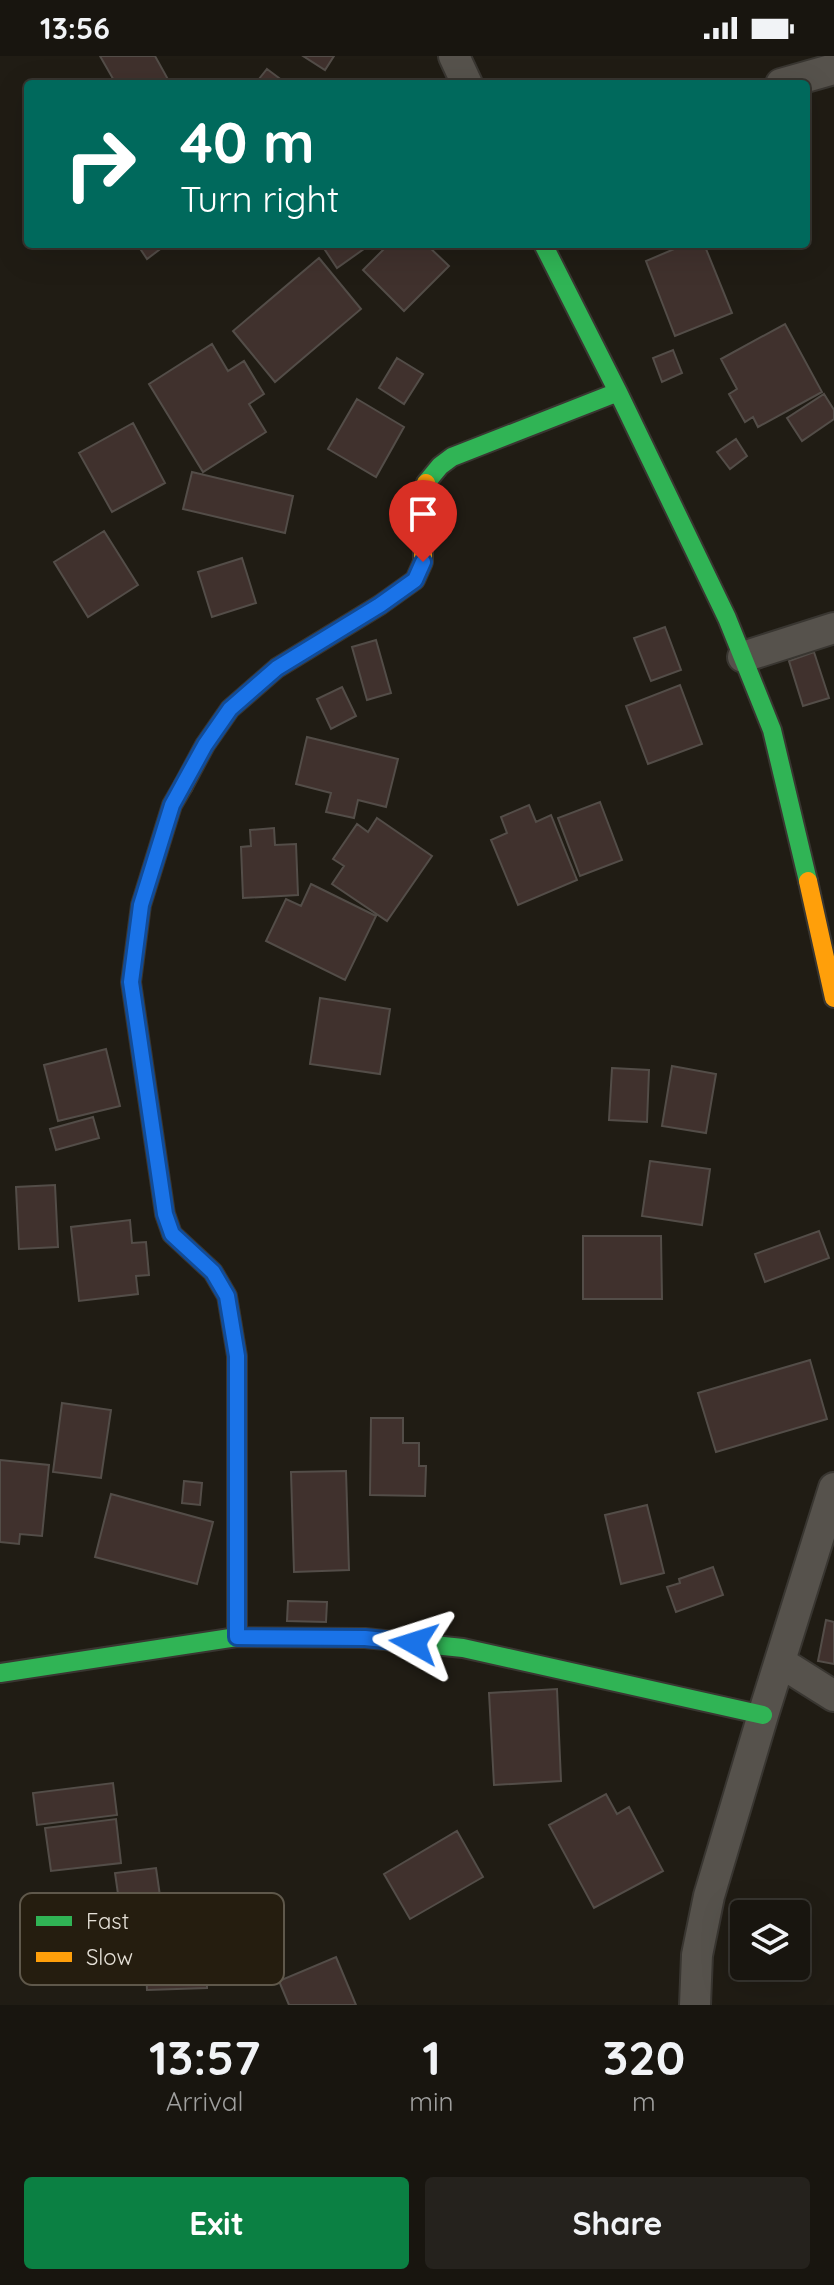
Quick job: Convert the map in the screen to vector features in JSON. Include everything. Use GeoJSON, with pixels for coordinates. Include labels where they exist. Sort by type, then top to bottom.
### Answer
{"type":"FeatureCollection","features":[{"type":"Feature","properties":{"kind":"street"},"geometry":{"type":"LineString","coordinates":[[454,56],[465,80]]}},
{"type":"Feature","properties":{"kind":"street"},"geometry":{"type":"LineString","coordinates":[[795,80],[834,69]]}},
{"type":"Feature","properties":{"kind":"street"},"geometry":{"type":"LineString","coordinates":[[545,248],[727,618],[772,730],[834,998]]}},
{"type":"Feature","properties":{"kind":"street"},"geometry":{"type":"LineString","coordinates":[[237,1637],[237,1356],[227,1296],[213,1272],[172,1234],[165,1214],[131,982],[145,891],[172,805],[205,745],[230,709],[277,668],[415,580],[423,562],[418,518],[426,483],[440,466],[452,457],[618,392]]}},
{"type":"Feature","properties":{"kind":"street"},"geometry":{"type":"LineString","coordinates":[[743,657],[834,628]]}},
{"type":"Feature","properties":{"kind":"street"},"geometry":{"type":"LineString","coordinates":[[695,2005],[697,1955],[709,1896],[834,1488]]}},
{"type":"Feature","properties":{"kind":"street"},"geometry":{"type":"LineString","coordinates":[[0,1673],[237,1637],[365,1638],[463,1648],[763,1715]]}},
{"type":"Feature","properties":{"kind":"street"},"geometry":{"type":"LineString","coordinates":[[780,1662],[834,1696]]}},
{"type":"Feature","properties":{"kind":"building"},"geometry":{"type":"Polygon","coordinates":[[[100,56],[155,56],[168,80],[114,80],[100,56]]]}},
{"type":"Feature","properties":{"kind":"building"},"geometry":{"type":"Polygon","coordinates":[[[303,56],[334,56],[325,70],[303,56]]]}},
{"type":"Feature","properties":{"kind":"building"},"geometry":{"type":"Polygon","coordinates":[[[267,69],[282,80],[258,80],[267,69]]]}},
{"type":"Feature","properties":{"kind":"building"},"geometry":{"type":"Polygon","coordinates":[[[140,248],[162,248],[147,259],[140,248]]]}},
{"type":"Feature","properties":{"kind":"building"},"geometry":{"type":"Polygon","coordinates":[[[324,248],[365,248],[337,268],[324,248]]]}},
{"type":"Feature","properties":{"kind":"building"},"geometry":{"type":"Polygon","coordinates":[[[385,248],[430,248],[449,266],[404,311],[363,270],[385,248]]]}},
{"type":"Feature","properties":{"kind":"building"},"geometry":{"type":"Polygon","coordinates":[[[677,248],[706,248],[732,313],[675,336],[646,261],[677,248]]]}},
{"type":"Feature","properties":{"kind":"building"},"geometry":{"type":"Polygon","coordinates":[[[319,258],[361,309],[275,382],[233,331],[319,258]]]}},
{"type":"Feature","properties":{"kind":"building"},"geometry":{"type":"Polygon","coordinates":[[[785,324],[822,392],[758,427],[753,417],[745,422],[729,394],[737,389],[721,359],[785,324]]]}},
{"type":"Feature","properties":{"kind":"building"},"geometry":{"type":"Polygon","coordinates":[[[212,344],[228,371],[244,361],[264,394],[249,404],[266,432],[203,472],[149,384],[212,344]]]}},
{"type":"Feature","properties":{"kind":"building"},"geometry":{"type":"Polygon","coordinates":[[[673,350],[682,373],[662,382],[653,358],[673,350]]]}},
{"type":"Feature","properties":{"kind":"building"},"geometry":{"type":"Polygon","coordinates":[[[397,358],[423,374],[404,404],[379,388],[397,358]]]}},
{"type":"Feature","properties":{"kind":"building"},"geometry":{"type":"Polygon","coordinates":[[[824,394],[834,410],[834,419],[802,441],[787,418],[824,394]]]}},
{"type":"Feature","properties":{"kind":"building"},"geometry":{"type":"Polygon","coordinates":[[[357,399],[404,427],[376,477],[328,449],[357,399]]]}},
{"type":"Feature","properties":{"kind":"building"},"geometry":{"type":"Polygon","coordinates":[[[133,423],[165,483],[112,512],[79,453],[133,423]]]}},
{"type":"Feature","properties":{"kind":"building"},"geometry":{"type":"Polygon","coordinates":[[[736,439],[747,456],[730,469],[717,452],[736,439]]]}},
{"type":"Feature","properties":{"kind":"building"},"geometry":{"type":"Polygon","coordinates":[[[192,472],[293,496],[285,533],[183,509],[192,472]]]}},
{"type":"Feature","properties":{"kind":"building"},"geometry":{"type":"Polygon","coordinates":[[[104,531],[138,585],[88,617],[54,562],[104,531]]]}},
{"type":"Feature","properties":{"kind":"building"},"geometry":{"type":"Polygon","coordinates":[[[242,558],[256,603],[212,617],[198,572],[242,558]]]}},
{"type":"Feature","properties":{"kind":"building"},"geometry":{"type":"Polygon","coordinates":[[[665,627],[681,670],[651,681],[634,638],[665,627]]]}},
{"type":"Feature","properties":{"kind":"building"},"geometry":{"type":"Polygon","coordinates":[[[376,640],[391,693],[367,700],[352,647],[376,640]]]}},
{"type":"Feature","properties":{"kind":"building"},"geometry":{"type":"Polygon","coordinates":[[[814,652],[829,698],[803,706],[789,661],[814,652]]]}},
{"type":"Feature","properties":{"kind":"building"},"geometry":{"type":"Polygon","coordinates":[[[680,685],[702,744],[648,764],[626,706],[680,685]]]}},
{"type":"Feature","properties":{"kind":"building"},"geometry":{"type":"Polygon","coordinates":[[[342,687],[356,716],[331,729],[317,699],[342,687]]]}},
{"type":"Feature","properties":{"kind":"building"},"geometry":{"type":"Polygon","coordinates":[[[307,737],[398,759],[386,807],[358,800],[354,818],[326,812],[331,793],[296,784],[307,737]]]}},
{"type":"Feature","properties":{"kind":"building"},"geometry":{"type":"Polygon","coordinates":[[[600,802],[622,860],[580,876],[558,818],[600,802]]]}},
{"type":"Feature","properties":{"kind":"building"},"geometry":{"type":"Polygon","coordinates":[[[529,805],[536,822],[551,815],[577,880],[518,905],[491,840],[507,833],[501,817],[529,805]]]}},
{"type":"Feature","properties":{"kind":"building"},"geometry":{"type":"Polygon","coordinates":[[[377,818],[432,856],[387,921],[332,884],[344,866],[333,859],[357,824],[368,832],[377,818]]]}},
{"type":"Feature","properties":{"kind":"building"},"geometry":{"type":"Polygon","coordinates":[[[274,828],[275,845],[296,844],[298,895],[243,898],[241,847],[251,846],[250,830],[274,828]]]}},
{"type":"Feature","properties":{"kind":"building"},"geometry":{"type":"Polygon","coordinates":[[[311,884],[376,916],[345,980],[266,941],[286,899],[301,906],[311,884]]]}},
{"type":"Feature","properties":{"kind":"building"},"geometry":{"type":"Polygon","coordinates":[[[320,998],[390,1009],[380,1074],[310,1064],[320,998]]]}},
{"type":"Feature","properties":{"kind":"building"},"geometry":{"type":"Polygon","coordinates":[[[106,1049],[120,1106],[58,1121],[44,1065],[106,1049]]]}},
{"type":"Feature","properties":{"kind":"building"},"geometry":{"type":"Polygon","coordinates":[[[672,1066],[716,1074],[706,1133],[662,1126],[672,1066]]]}},
{"type":"Feature","properties":{"kind":"building"},"geometry":{"type":"Polygon","coordinates":[[[612,1068],[649,1070],[647,1122],[609,1120],[612,1068]]]}},
{"type":"Feature","properties":{"kind":"building"},"geometry":{"type":"Polygon","coordinates":[[[93,1117],[99,1138],[56,1150],[50,1129],[93,1117]]]}},
{"type":"Feature","properties":{"kind":"building"},"geometry":{"type":"Polygon","coordinates":[[[650,1161],[710,1169],[702,1225],[642,1216],[650,1161]]]}},
{"type":"Feature","properties":{"kind":"building"},"geometry":{"type":"Polygon","coordinates":[[[55,1185],[58,1247],[19,1249],[16,1187],[55,1185]]]}},
{"type":"Feature","properties":{"kind":"building"},"geometry":{"type":"Polygon","coordinates":[[[130,1220],[132,1243],[146,1242],[149,1275],[136,1276],[138,1294],[79,1301],[71,1227],[130,1220]]]}},
{"type":"Feature","properties":{"kind":"building"},"geometry":{"type":"Polygon","coordinates":[[[819,1231],[829,1258],[765,1282],[755,1254],[819,1231]]]}},
{"type":"Feature","properties":{"kind":"building"},"geometry":{"type":"Polygon","coordinates":[[[583,1236],[661,1236],[662,1299],[583,1299],[583,1236]]]}},
{"type":"Feature","properties":{"kind":"building"},"geometry":{"type":"Polygon","coordinates":[[[810,1360],[827,1419],[716,1452],[698,1393],[810,1360]]]}},
{"type":"Feature","properties":{"kind":"building"},"geometry":{"type":"Polygon","coordinates":[[[62,1403],[111,1410],[101,1478],[53,1472],[62,1403]]]}},
{"type":"Feature","properties":{"kind":"building"},"geometry":{"type":"Polygon","coordinates":[[[371,1418],[403,1418],[403,1443],[419,1443],[419,1466],[426,1466],[425,1496],[370,1495],[371,1418]]]}},
{"type":"Feature","properties":{"kind":"building"},"geometry":{"type":"Polygon","coordinates":[[[0,1460],[49,1465],[42,1536],[20,1534],[19,1544],[0,1542],[0,1460]]]}},
{"type":"Feature","properties":{"kind":"building"},"geometry":{"type":"Polygon","coordinates":[[[346,1471],[349,1570],[294,1572],[291,1472],[346,1471]]]}},
{"type":"Feature","properties":{"kind":"building"},"geometry":{"type":"Polygon","coordinates":[[[184,1481],[202,1483],[200,1505],[182,1503],[184,1481]]]}},
{"type":"Feature","properties":{"kind":"building"},"geometry":{"type":"Polygon","coordinates":[[[111,1494],[213,1522],[197,1584],[95,1557],[111,1494]]]}},
{"type":"Feature","properties":{"kind":"building"},"geometry":{"type":"Polygon","coordinates":[[[647,1505],[664,1573],[621,1584],[605,1515],[647,1505]]]}},
{"type":"Feature","properties":{"kind":"building"},"geometry":{"type":"Polygon","coordinates":[[[713,1567],[723,1595],[676,1612],[667,1587],[680,1583],[679,1579],[713,1567]]]}},
{"type":"Feature","properties":{"kind":"building"},"geometry":{"type":"Polygon","coordinates":[[[288,1601],[327,1602],[326,1622],[287,1621],[288,1601]]]}},
{"type":"Feature","properties":{"kind":"building"},"geometry":{"type":"Polygon","coordinates":[[[826,1620],[834,1622],[834,1664],[818,1661],[826,1620]]]}},
{"type":"Feature","properties":{"kind":"building"},"geometry":{"type":"Polygon","coordinates":[[[557,1689],[561,1781],[494,1785],[489,1693],[557,1689]]]}},
{"type":"Feature","properties":{"kind":"building"},"geometry":{"type":"Polygon","coordinates":[[[113,1783],[117,1815],[37,1825],[33,1793],[113,1783]]]}},
{"type":"Feature","properties":{"kind":"building"},"geometry":{"type":"Polygon","coordinates":[[[606,1794],[617,1814],[629,1807],[663,1871],[594,1908],[549,1825],[606,1794]]]}},
{"type":"Feature","properties":{"kind":"building"},"geometry":{"type":"Polygon","coordinates":[[[116,1819],[121,1863],[51,1871],[45,1828],[116,1819]]]}},
{"type":"Feature","properties":{"kind":"building"},"geometry":{"type":"Polygon","coordinates":[[[457,1831],[483,1877],[410,1919],[384,1874],[457,1831]]]}},
{"type":"Feature","properties":{"kind":"building"},"geometry":{"type":"Polygon","coordinates":[[[156,1868],[160,1893],[118,1893],[115,1873],[156,1868]]]}},
{"type":"Feature","properties":{"kind":"building"},"geometry":{"type":"Polygon","coordinates":[[[336,1957],[356,2005],[289,2005],[281,1985],[284,1985],[284,1979],[336,1957]]]}},
{"type":"Feature","properties":{"kind":"building"},"geometry":{"type":"Polygon","coordinates":[[[147,1985],[207,1985],[207,1988],[147,1990],[147,1985]]]}},
{"type":"Feature","properties":{"kind":"traffic: fast"},"geometry":{"type":"LineString","coordinates":[[545,248],[727,618],[772,730],[808,881]]}},
{"type":"Feature","properties":{"kind":"traffic: fast"},"geometry":{"type":"LineString","coordinates":[[426,483],[452,457],[618,392]]}},
{"type":"Feature","properties":{"kind":"traffic: fast"},"geometry":{"type":"LineString","coordinates":[[183,786],[172,805],[141,905],[131,982],[165,1214],[172,1234],[213,1272],[227,1296],[237,1356],[237,1637]]}},
{"type":"Feature","properties":{"kind":"traffic: fast"},"geometry":{"type":"LineString","coordinates":[[0,1673],[237,1637],[365,1638],[463,1648],[763,1715]]}},
{"type":"Feature","properties":{"kind":"traffic: slow"},"geometry":{"type":"LineString","coordinates":[[183,786],[205,745],[230,709],[277,668],[415,580],[423,562],[418,518],[426,483]]}},
{"type":"Feature","properties":{"kind":"traffic: slow"},"geometry":{"type":"LineString","coordinates":[[808,881],[834,998]]}},
{"type":"Feature","properties":{"kind":"route"},"geometry":{"type":"LineString","coordinates":[[414,1643],[365,1638],[237,1637],[237,1356],[227,1296],[213,1272],[172,1234],[165,1214],[131,982],[141,905],[172,805],[217,727],[230,709],[277,668],[415,580],[423,562]]}}]}
